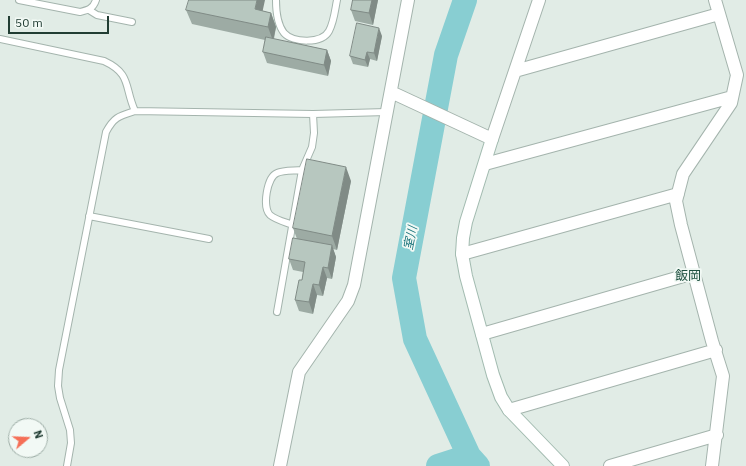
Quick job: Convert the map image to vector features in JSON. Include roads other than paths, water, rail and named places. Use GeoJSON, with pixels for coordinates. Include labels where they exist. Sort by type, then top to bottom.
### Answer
{"type":"FeatureCollection","features":[{"type":"Feature","properties":{"kind":"street"},"geometry":{"type":"LineString","coordinates":[[280,466],[299,372],[348,301],[354,285],[408,0]]}},
{"type":"Feature","properties":{"kind":"street"},"geometry":{"type":"LineString","coordinates":[[539,0],[492,139],[466,222],[462,254],[466,276],[493,375],[501,397],[509,410],[563,466]]}},
{"type":"Feature","properties":{"kind":"street"},"geometry":{"type":"LineString","coordinates":[[712,466],[724,376],[694,273],[676,201],[683,174],[731,103],[737,75],[716,0]]}},
{"type":"Feature","properties":{"kind":"street"},"geometry":{"type":"LineString","coordinates":[[515,71],[719,14]]}},
{"type":"Feature","properties":{"kind":"street"},"geometry":{"type":"LineString","coordinates":[[391,92],[492,139]]}},
{"type":"Feature","properties":{"kind":"street"},"geometry":{"type":"LineString","coordinates":[[485,164],[732,96]]}},
{"type":"Feature","properties":{"kind":"street"},"geometry":{"type":"LineString","coordinates":[[462,254],[678,194]]}},
{"type":"Feature","properties":{"kind":"street"},"geometry":{"type":"LineString","coordinates":[[482,334],[694,273]]}},
{"type":"Feature","properties":{"kind":"street"},"geometry":{"type":"LineString","coordinates":[[509,410],[716,350]]}},
{"type":"Feature","properties":{"kind":"street"},"geometry":{"type":"LineString","coordinates":[[610,466],[717,435]]}},
{"type":"Feature","properties":{"kind":"lane"},"geometry":{"type":"LineString","coordinates":[[19,0],[80,12],[89,10],[94,5],[96,0]]}},
{"type":"Feature","properties":{"kind":"lane"},"geometry":{"type":"LineString","coordinates":[[276,0],[276,11],[280,25],[285,34],[291,37],[311,41],[319,40],[329,32],[337,0]]}},
{"type":"Feature","properties":{"kind":"lane"},"geometry":{"type":"LineString","coordinates":[[89,10],[97,15],[132,22]]}},
{"type":"Feature","properties":{"kind":"lane"},"geometry":{"type":"LineString","coordinates":[[0,39],[104,61],[114,65],[123,74],[128,86],[130,100],[135,110]]}},
{"type":"Feature","properties":{"kind":"lane"},"geometry":{"type":"LineString","coordinates":[[67,466],[71,443],[68,422],[60,398],[58,386],[59,370],[106,132],[112,121],[135,110],[313,114],[387,112]]}},
{"type":"Feature","properties":{"kind":"lane"},"geometry":{"type":"LineString","coordinates":[[277,312],[302,170],[312,147],[314,133],[313,114]]}},
{"type":"Feature","properties":{"kind":"lane"},"geometry":{"type":"LineString","coordinates":[[293,225],[269,214],[265,203],[270,179],[273,175],[284,171],[302,170]]}},
{"type":"Feature","properties":{"kind":"lane"},"geometry":{"type":"LineString","coordinates":[[89,216],[209,239]]}},
{"type":"Feature","properties":{"kind":"waterway","name":"室川"},"geometry":{"type":"LineString","coordinates":[[465,0],[446,55],[404,278],[415,339],[469,456],[478,466]]}},
{"type":"Feature","properties":{"kind":"waterway"},"geometry":{"type":"LineString","coordinates":[[438,466],[469,456]]}},
{"type":"Feature","properties":{"kind":"district","name":"飯岡"},"geometry":{"type":"Point","coordinates":[688,276]}}]}
